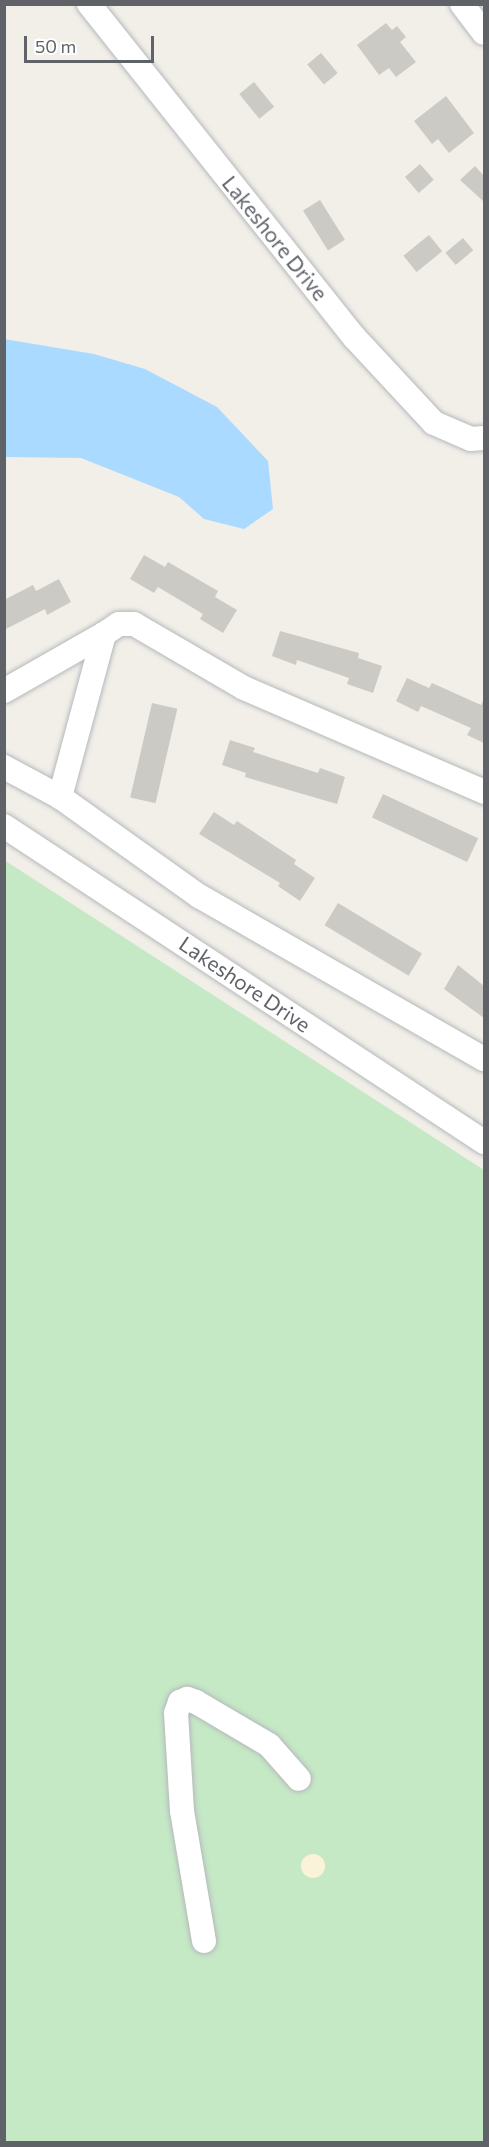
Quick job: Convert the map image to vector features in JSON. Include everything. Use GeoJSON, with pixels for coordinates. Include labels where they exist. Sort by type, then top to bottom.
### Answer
{"type":"FeatureCollection","features":[{"type":"Feature","properties":{"kind":"street","name":"Lakeshore Drive"},"geometry":{"type":"LineString","coordinates":[[89,4],[354,337],[434,423],[471,439],[484,438]]}},
{"type":"Feature","properties":{"kind":"street"},"geometry":{"type":"LineString","coordinates":[[462,4],[484,33]]}},
{"type":"Feature","properties":{"kind":"street"},"geometry":{"type":"LineString","coordinates":[[4,691],[119,624],[134,624],[244,688],[484,792]]}},
{"type":"Feature","properties":{"kind":"street"},"geometry":{"type":"LineString","coordinates":[[60,796],[104,634]]}},
{"type":"Feature","properties":{"kind":"street"},"geometry":{"type":"LineString","coordinates":[[4,767],[60,796],[199,896],[484,1059]]}},
{"type":"Feature","properties":{"kind":"street","name":"Lakeshore Drive"},"geometry":{"type":"LineString","coordinates":[[4,826],[484,1142]]}},
{"type":"Feature","properties":{"kind":"street"},"geometry":{"type":"LineString","coordinates":[[204,1941],[182,1811],[176,1713],[180,1702],[196,1702],[257,1738],[284,1758],[299,1779]]}},
{"type":"Feature","properties":{"kind":"green space"},"geometry":{"type":"Polygon","coordinates":[[[4,860],[484,1170],[484,2142],[5,2142],[4,860]]]}},
{"type":"Feature","properties":{"kind":"sand"},"geometry":{"type":"Polygon","coordinates":[[[313,1854],[322,1857],[325,1866],[322,1875],[313,1878],[304,1875],[301,1866],[304,1857],[313,1854]]]}},
{"type":"Feature","properties":{"kind":"water"},"geometry":{"type":"Polygon","coordinates":[[[4,339],[94,354],[145,369],[217,407],[268,461],[273,509],[244,529],[204,519],[179,497],[81,458],[5,457],[4,339]]]}},
{"type":"Feature","properties":{"kind":"building"},"geometry":{"type":"Polygon","coordinates":[[[386,23],[392,30],[397,26],[406,37],[400,42],[416,62],[396,77],[389,68],[379,75],[357,45],[386,23]]]}},
{"type":"Feature","properties":{"kind":"building"},"geometry":{"type":"Polygon","coordinates":[[[321,53],[338,73],[324,84],[307,65],[321,53]]]}},
{"type":"Feature","properties":{"kind":"building"},"geometry":{"type":"Polygon","coordinates":[[[254,82],[274,107],[259,119],[239,94],[254,82]]]}},
{"type":"Feature","properties":{"kind":"building"},"geometry":{"type":"Polygon","coordinates":[[[446,96],[474,133],[449,153],[438,139],[432,144],[414,121],[446,96]]]}},
{"type":"Feature","properties":{"kind":"building"},"geometry":{"type":"Polygon","coordinates":[[[420,164],[434,180],[419,193],[405,177],[420,164]]]}},
{"type":"Feature","properties":{"kind":"building"},"geometry":{"type":"Polygon","coordinates":[[[475,166],[484,176],[484,202],[460,180],[475,166]]]}},
{"type":"Feature","properties":{"kind":"building"},"geometry":{"type":"Polygon","coordinates":[[[320,200],[345,240],[328,250],[303,211],[320,200]]]}},
{"type":"Feature","properties":{"kind":"building"},"geometry":{"type":"Polygon","coordinates":[[[429,235],[442,251],[417,272],[403,256],[429,235]]]}},
{"type":"Feature","properties":{"kind":"building"},"geometry":{"type":"Polygon","coordinates":[[[463,238],[473,250],[456,265],[445,253],[463,238]]]}},
{"type":"Feature","properties":{"kind":"building"},"geometry":{"type":"Polygon","coordinates":[[[144,555],[165,567],[168,562],[218,591],[215,597],[237,610],[223,633],[200,619],[203,614],[158,587],[154,593],[130,579],[144,555]]]}},
{"type":"Feature","properties":{"kind":"building"},"geometry":{"type":"Polygon","coordinates":[[[59,579],[71,602],[47,615],[45,609],[4,630],[4,600],[33,585],[36,591],[59,579]]]}},
{"type":"Feature","properties":{"kind":"building"},"geometry":{"type":"Polygon","coordinates":[[[280,631],[359,653],[358,658],[382,666],[373,693],[347,684],[349,678],[297,660],[296,665],[272,656],[280,631]]]}},
{"type":"Feature","properties":{"kind":"building"},"geometry":{"type":"Polygon","coordinates":[[[407,678],[429,688],[432,683],[481,705],[484,699],[484,743],[467,735],[471,728],[421,706],[418,712],[396,701],[407,678]]]}},
{"type":"Feature","properties":{"kind":"building"},"geometry":{"type":"Polygon","coordinates":[[[152,703],[177,709],[156,803],[130,798],[152,703]]]}},
{"type":"Feature","properties":{"kind":"building"},"geometry":{"type":"Polygon","coordinates":[[[230,740],[255,748],[253,752],[318,773],[320,768],[345,777],[337,804],[245,777],[246,773],[222,765],[230,740]]]}},
{"type":"Feature","properties":{"kind":"building"},"geometry":{"type":"Polygon","coordinates":[[[383,794],[478,838],[467,862],[372,818],[383,794]]]}},
{"type":"Feature","properties":{"kind":"building"},"geometry":{"type":"Polygon","coordinates":[[[214,812],[234,825],[237,821],[296,860],[294,864],[315,878],[300,901],[278,886],[280,883],[199,834],[214,812]]]}},
{"type":"Feature","properties":{"kind":"building"},"geometry":{"type":"Polygon","coordinates":[[[338,903],[422,953],[409,976],[325,925],[338,903]]]}},
{"type":"Feature","properties":{"kind":"building"},"geometry":{"type":"Polygon","coordinates":[[[458,965],[484,986],[484,1018],[444,989],[458,965]]]}}]}
